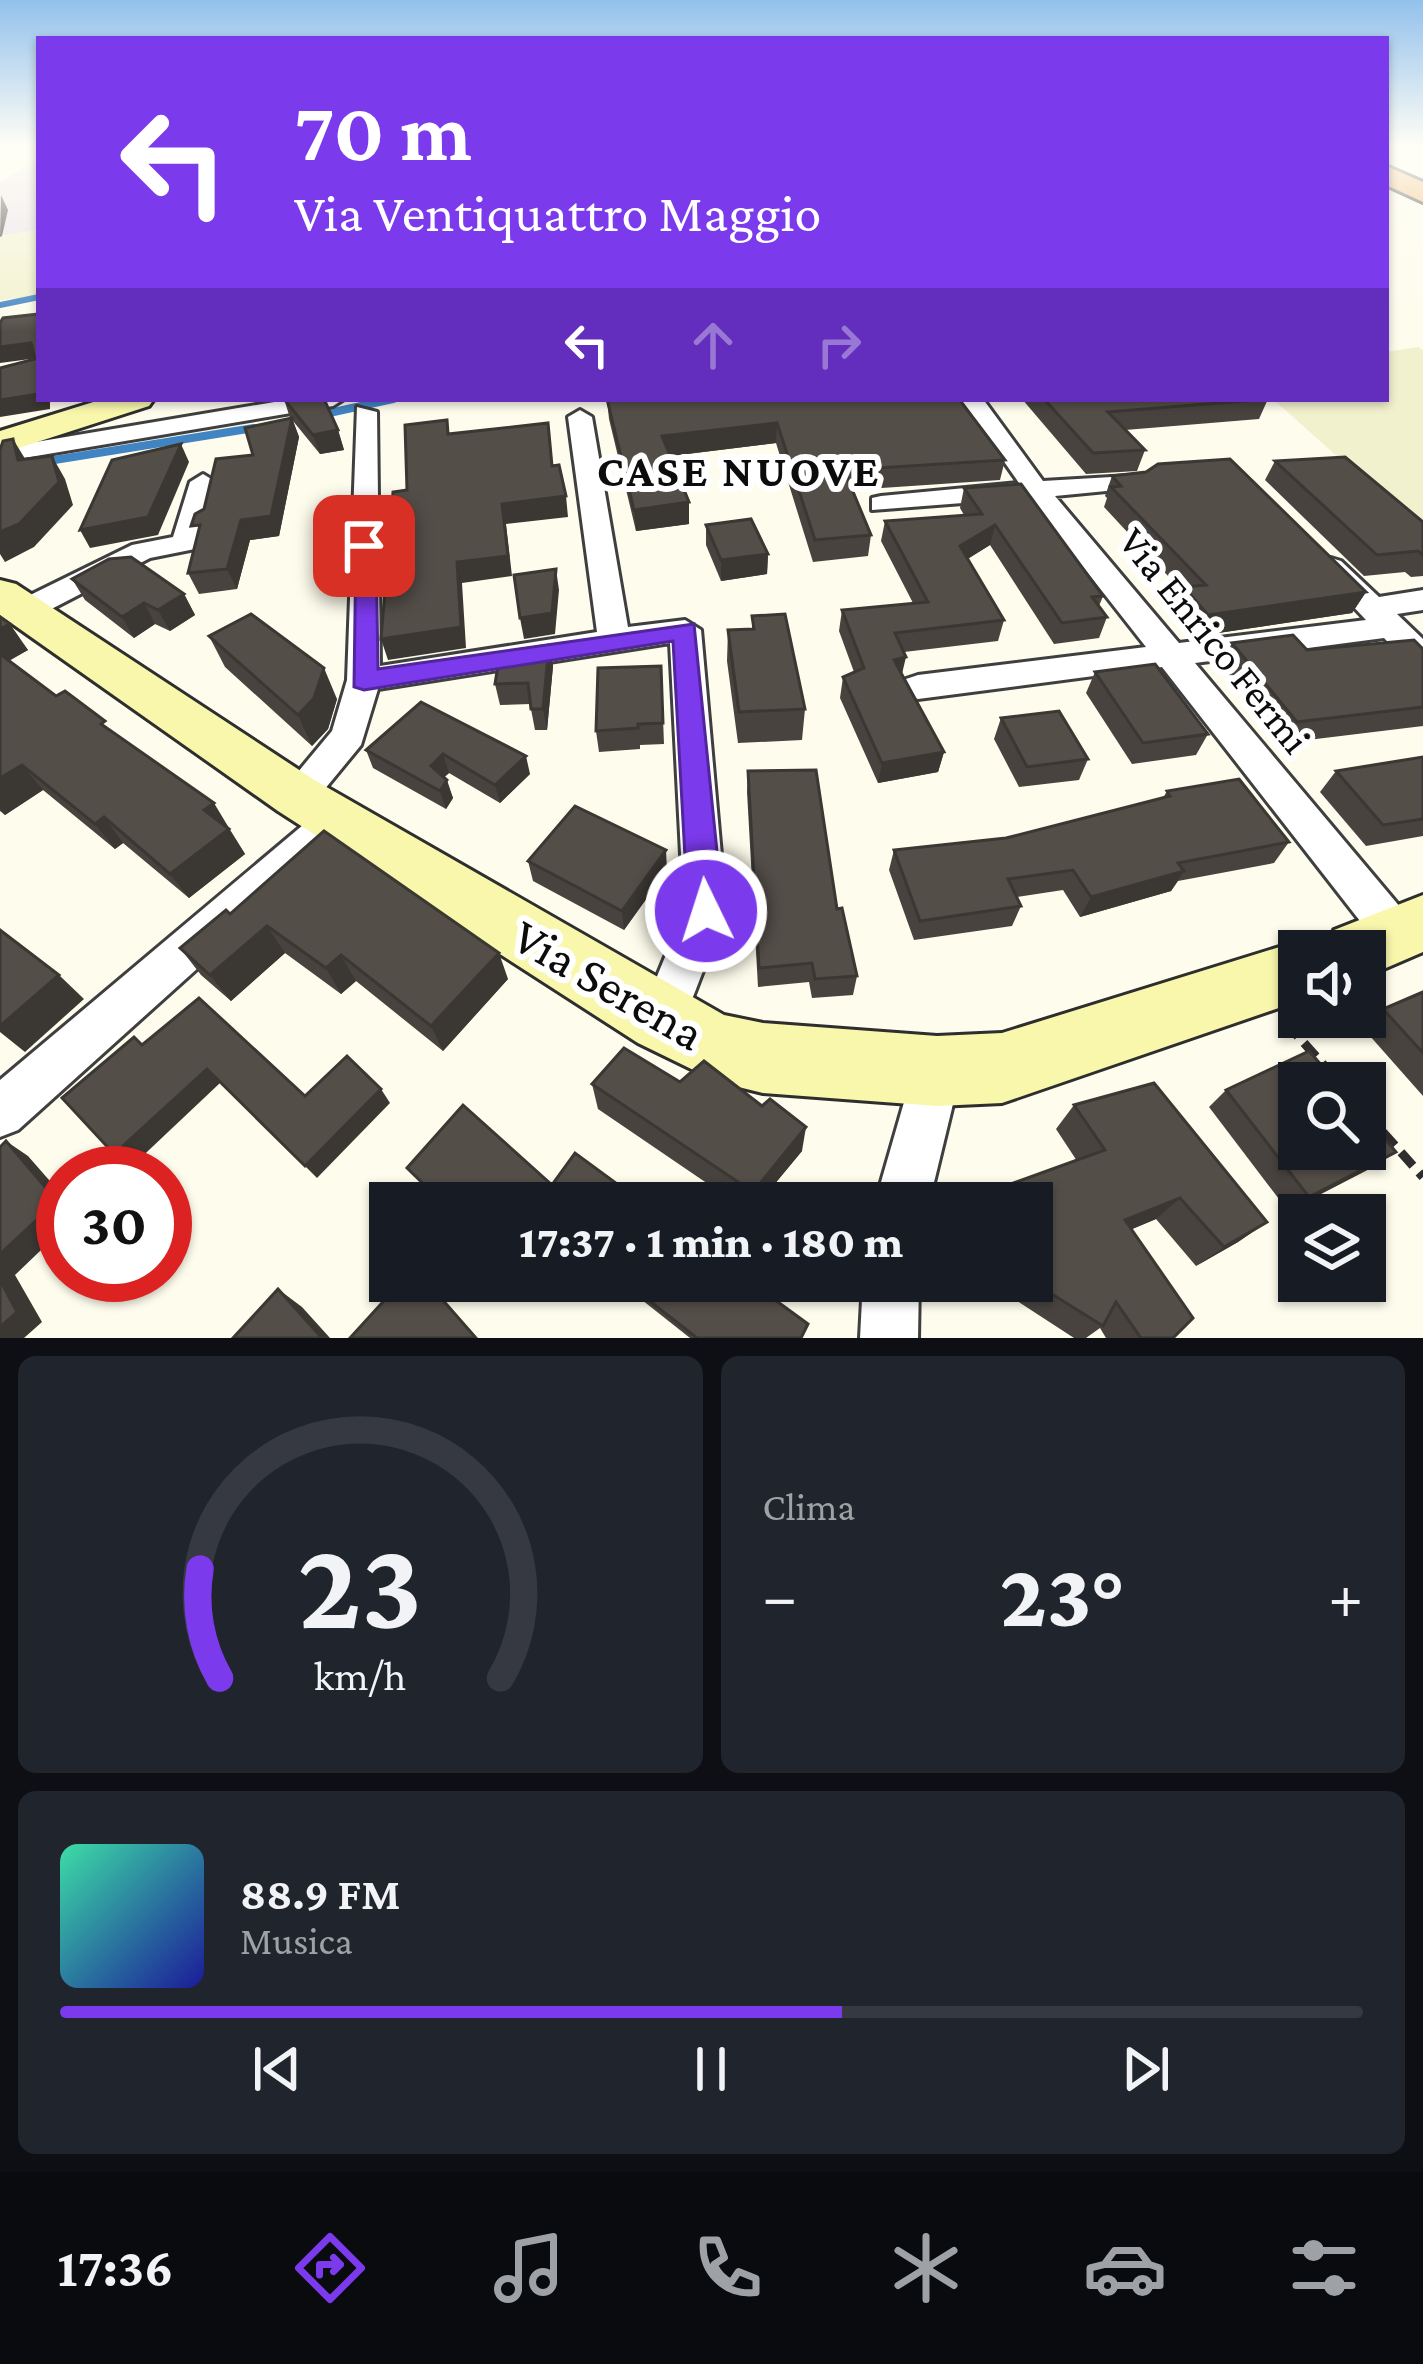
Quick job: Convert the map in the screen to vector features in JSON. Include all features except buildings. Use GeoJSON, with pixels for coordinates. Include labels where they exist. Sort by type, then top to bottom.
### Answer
{"type":"FeatureCollection","features":[{"type":"Feature","properties":{"kind":"street"},"geometry":{"type":"LineString","coordinates":[[0,442],[127,402]]}},
{"type":"Feature","properties":{"kind":"street"},"geometry":{"type":"LineString","coordinates":[[0,454],[315,402]]}},
{"type":"Feature","properties":{"kind":"street","name":"Via Enrico Fermi"},"geometry":{"type":"LineString","coordinates":[[973,402],[1035,488],[1392,936]]}},
{"type":"Feature","properties":{"kind":"street"},"geometry":{"type":"LineString","coordinates":[[0,1112],[316,808],[348,736],[364,680],[365,412]]}},
{"type":"Feature","properties":{"kind":"street"},"geometry":{"type":"LineString","coordinates":[[580,417],[614,640]]}},
{"type":"Feature","properties":{"kind":"street"},"geometry":{"type":"LineString","coordinates":[[881,504],[1137,480]]}},
{"type":"Feature","properties":{"kind":"street"},"geometry":{"type":"LineString","coordinates":[[13,602],[142,551],[185,543],[203,482]]}},
{"type":"Feature","properties":{"kind":"street"},"geometry":{"type":"LineString","coordinates":[[1306,542],[1423,658]]}},
{"type":"Feature","properties":{"kind":"street"},"geometry":{"type":"LineString","coordinates":[[918,687],[1382,617],[1423,600]]}},
{"type":"Feature","properties":{"kind":"street","name":"Via Serena"},"geometry":{"type":"LineString","coordinates":[[13,602],[316,808],[662,1020],[718,1048],[763,1058],[937,1071],[1002,1068],[1276,979]]}},
{"type":"Feature","properties":{"kind":"street"},"geometry":{"type":"LineString","coordinates":[[364,680],[685,630],[706,911],[662,1020]]}},
{"type":"Feature","properties":{"kind":"street"},"geometry":{"type":"LineString","coordinates":[[908,1182],[937,1071]]}},
{"type":"Feature","properties":{"kind":"street"},"geometry":{"type":"LineString","coordinates":[[889,1338],[890,1302]]}},
{"type":"Feature","properties":{"kind":"path"},"geometry":{"type":"LineString","coordinates":[[1276,979],[1327,1062]]}},
{"type":"Feature","properties":{"kind":"path"},"geometry":{"type":"LineString","coordinates":[[1386,1136],[1423,1177]]}},
{"type":"Feature","properties":{"kind":"shaded area"},"geometry":{"type":"Polygon","coordinates":[[[0,207],[36,207],[36,230],[0,236],[0,207]]]}},
{"type":"Feature","properties":{"kind":"green space"},"geometry":{"type":"Polygon","coordinates":[[[36,230],[36,296],[0,300],[0,236],[36,230]]]}},
{"type":"Feature","properties":{"kind":"green space"},"geometry":{"type":"Polygon","coordinates":[[[1423,350],[1423,533],[1276,402],[1389,402],[1389,352],[1423,350]]]}},
{"type":"Feature","properties":{"kind":"waterway"},"geometry":{"type":"LineString","coordinates":[[0,305],[36,298]]}},
{"type":"Feature","properties":{"kind":"waterway"},"geometry":{"type":"LineString","coordinates":[[320,415],[379,402]]}},
{"type":"Feature","properties":{"kind":"waterway"},"geometry":{"type":"LineString","coordinates":[[42,462],[254,428]]}},
{"type":"Feature","properties":{"kind":"district","name":"CASE NUOVE"},"geometry":{"type":"Point","coordinates":[739,471]}},
{"type":"Feature","properties":{"kind":"route"},"geometry":{"type":"LineString","coordinates":[[364,546],[364,680],[685,630],[706,911]]}}]}
